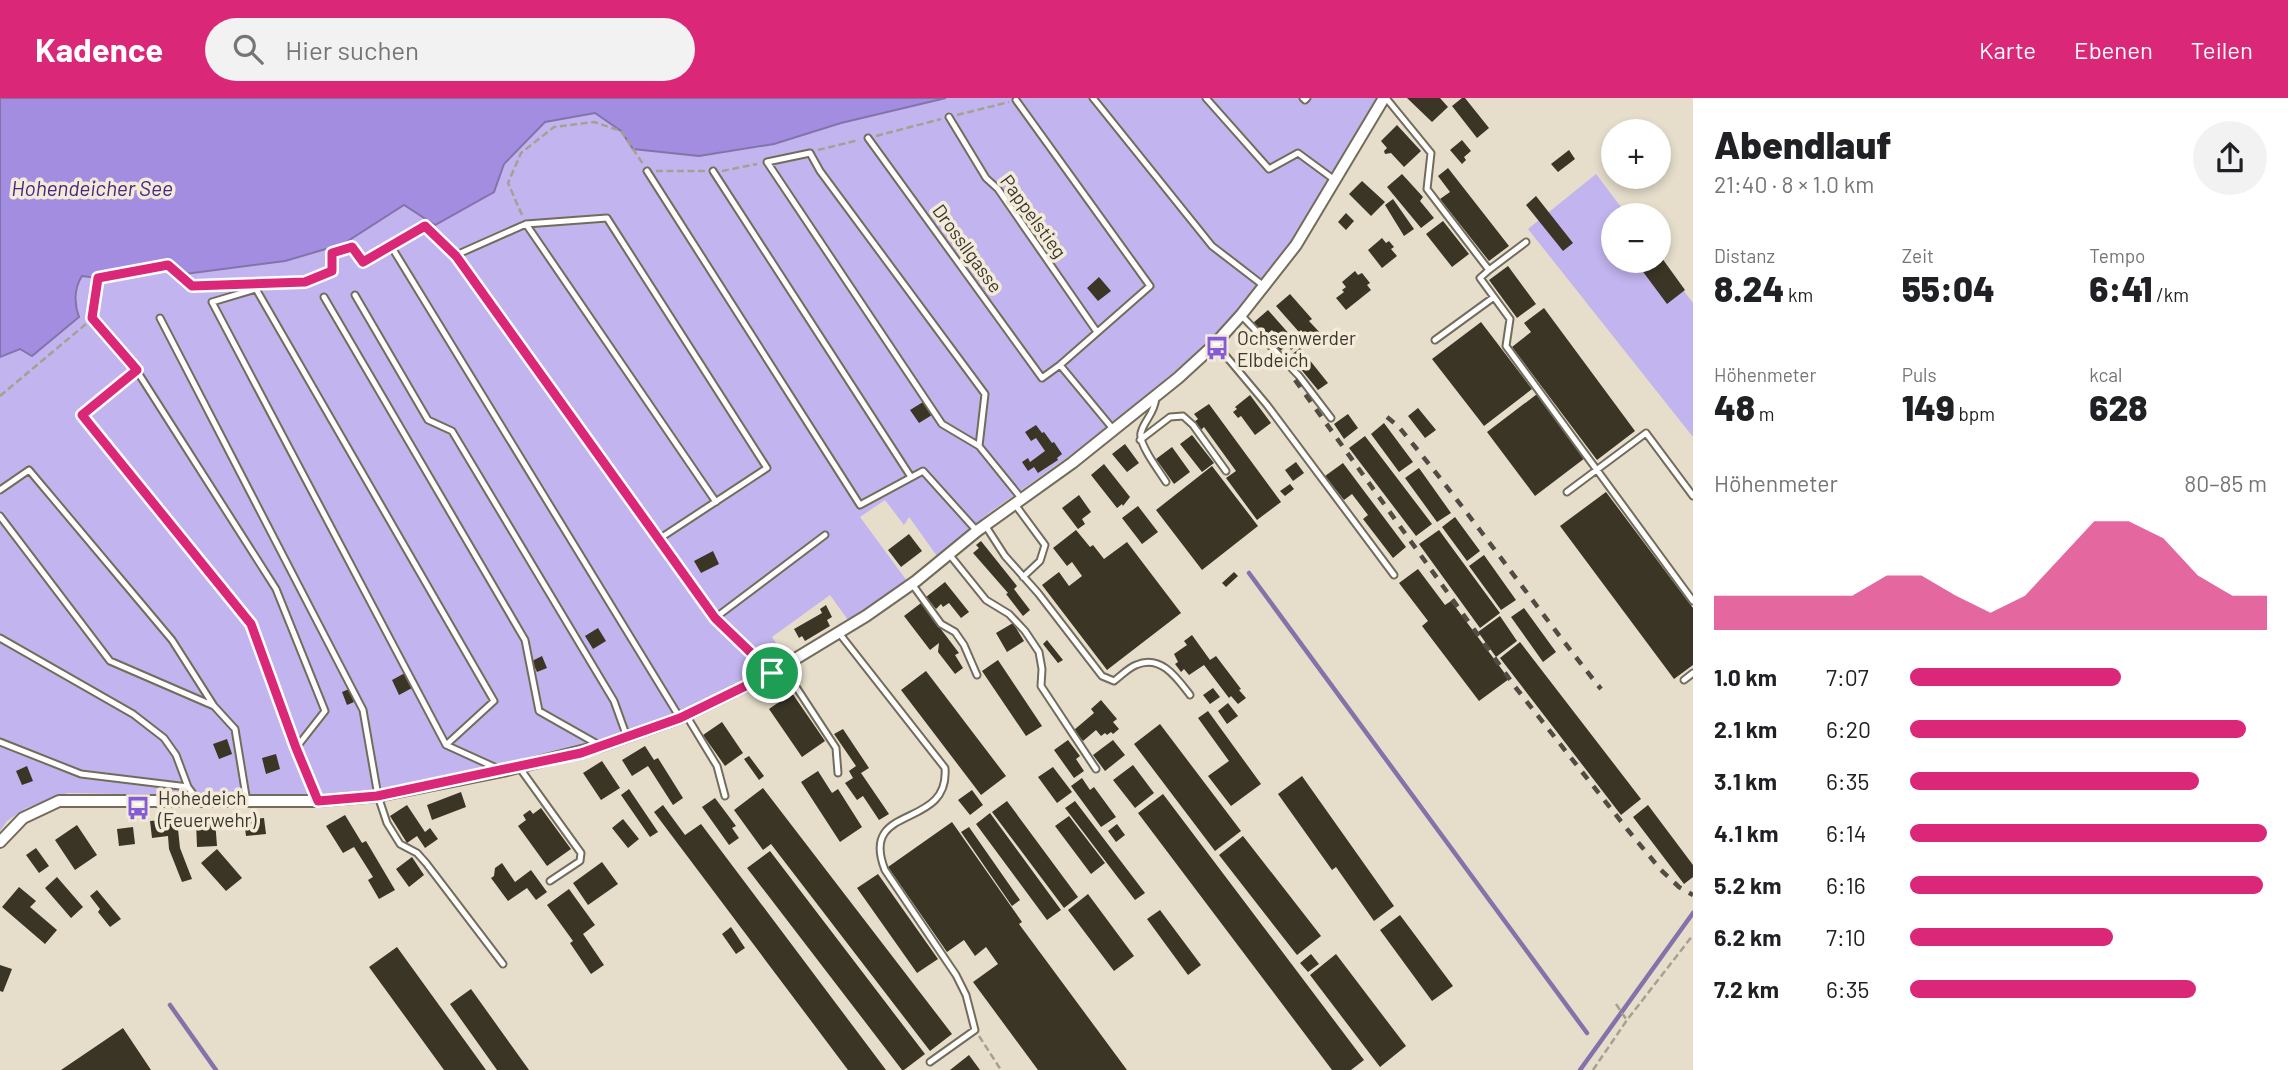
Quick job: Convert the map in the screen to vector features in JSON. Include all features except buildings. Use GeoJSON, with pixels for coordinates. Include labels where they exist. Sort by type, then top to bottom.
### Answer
{"type":"FeatureCollection","features":[{"type":"Feature","properties":{"kind":"street"},"geometry":{"type":"LineString","coordinates":[[0,842],[23,818],[59,802],[318,801],[377,796],[503,771],[601,746],[683,717],[778,670],[912,584],[981,528],[1072,463],[1157,395],[1215,343],[1265,287],[1296,245],[1385,98]]}},
{"type":"Feature","properties":{"kind":"lane"},"geometry":{"type":"LineString","coordinates":[[1093,98],[1212,246],[1265,287]]}},
{"type":"Feature","properties":{"kind":"lane"},"geometry":{"type":"LineString","coordinates":[[1206,98],[1269,169],[1298,153],[1336,181]]}},
{"type":"Feature","properties":{"kind":"lane"},"geometry":{"type":"LineString","coordinates":[[1385,98],[1431,153],[1427,189],[1489,270]]}},
{"type":"Feature","properties":{"kind":"lane"},"geometry":{"type":"LineString","coordinates":[[1016,100],[1150,286],[1060,365],[1114,429]]}},
{"type":"Feature","properties":{"kind":"lane","name":"Pappelstieg"},"geometry":{"type":"LineString","coordinates":[[948,117],[986,178],[998,189],[1097,332]]}},
{"type":"Feature","properties":{"kind":"lane","name":"Drossllgasse"},"geometry":{"type":"LineString","coordinates":[[868,138],[1042,378],[1060,365]]}},
{"type":"Feature","properties":{"kind":"lane"},"geometry":{"type":"LineString","coordinates":[[979,446],[985,394],[820,171],[810,153],[767,162],[942,424],[979,446],[1045,545],[1040,561],[1023,577]]}},
{"type":"Feature","properties":{"kind":"lane"},"geometry":{"type":"LineString","coordinates":[[647,171],[860,505],[923,471],[981,528],[1038,593],[1102,676],[1114,681],[1135,665],[1161,665],[1172,671],[1189,695]]}},
{"type":"Feature","properties":{"kind":"lane"},"geometry":{"type":"LineString","coordinates":[[713,171],[911,477]]}},
{"type":"Feature","properties":{"kind":"lane"},"geometry":{"type":"LineString","coordinates":[[659,539],[767,468],[607,218],[526,224],[456,256],[715,618],[778,670],[836,748],[838,773]]}},
{"type":"Feature","properties":{"kind":"lane"},"geometry":{"type":"LineString","coordinates":[[526,224],[716,502]]}},
{"type":"Feature","properties":{"kind":"lane"},"geometry":{"type":"LineString","coordinates":[[1526,242],[1480,278],[1510,319],[1506,346],[1693,601]]}},
{"type":"Feature","properties":{"kind":"lane"},"geometry":{"type":"LineString","coordinates":[[391,246],[683,717],[717,766],[725,796]]}},
{"type":"Feature","properties":{"kind":"lane"},"geometry":{"type":"LineString","coordinates":[[446,745],[494,701],[256,289],[212,302],[446,745],[503,771]]}},
{"type":"Feature","properties":{"kind":"lane"},"geometry":{"type":"LineString","coordinates":[[355,295],[428,420],[452,432],[614,701],[627,737]]}},
{"type":"Feature","properties":{"kind":"lane"},"geometry":{"type":"LineString","coordinates":[[324,297],[525,640],[539,711],[601,746]]}},
{"type":"Feature","properties":{"kind":"lane"},"geometry":{"type":"LineString","coordinates":[[1435,340],[1494,297]]}},
{"type":"Feature","properties":{"kind":"lane"},"geometry":{"type":"LineString","coordinates":[[1241,315],[1299,376],[1331,418]]}},
{"type":"Feature","properties":{"kind":"lane"},"geometry":{"type":"LineString","coordinates":[[92,318],[137,370],[276,589],[325,711],[296,748]]}},
{"type":"Feature","properties":{"kind":"lane"},"geometry":{"type":"LineString","coordinates":[[160,318],[363,710],[377,796],[393,837],[417,853],[426,863],[503,964]]}},
{"type":"Feature","properties":{"kind":"lane"},"geometry":{"type":"LineString","coordinates":[[1215,343],[1267,405],[1394,575]]}},
{"type":"Feature","properties":{"kind":"lane"},"geometry":{"type":"LineString","coordinates":[[137,370],[82,415],[251,624],[318,801]]}},
{"type":"Feature","properties":{"kind":"lane"},"geometry":{"type":"LineString","coordinates":[[1157,395],[1154,411],[1141,432],[1140,440],[1166,482]]}},
{"type":"Feature","properties":{"kind":"lane"},"geometry":{"type":"LineString","coordinates":[[1140,440],[1170,417],[1183,416],[1226,471]]}},
{"type":"Feature","properties":{"kind":"lane"},"geometry":{"type":"LineString","coordinates":[[1567,492],[1646,433],[1693,496]]}},
{"type":"Feature","properties":{"kind":"lane"},"geometry":{"type":"LineString","coordinates":[[0,490],[29,470],[172,640],[214,706],[235,729],[247,802]]}},
{"type":"Feature","properties":{"kind":"lane"},"geometry":{"type":"LineString","coordinates":[[0,516],[110,662],[214,706]]}},
{"type":"Feature","properties":{"kind":"lane"},"geometry":{"type":"LineString","coordinates":[[715,618],[825,535]]}},
{"type":"Feature","properties":{"kind":"lane"},"geometry":{"type":"LineString","coordinates":[[949,554],[986,600],[1009,614],[1040,652],[1041,686],[1096,769]]}},
{"type":"Feature","properties":{"kind":"lane"},"geometry":{"type":"LineString","coordinates":[[912,584],[941,624],[955,632],[977,675]]}},
{"type":"Feature","properties":{"kind":"lane"},"geometry":{"type":"LineString","coordinates":[[839,633],[945,768],[946,783],[941,795],[927,807],[887,828],[880,841],[879,856],[885,870],[956,975],[966,995],[975,1030],[930,1062]]}},
{"type":"Feature","properties":{"kind":"lane"},"geometry":{"type":"LineString","coordinates":[[0,638],[133,714],[164,738],[176,755],[188,787],[199,802]]}},
{"type":"Feature","properties":{"kind":"lane"},"geometry":{"type":"LineString","coordinates":[[1684,680],[1693,673]]}},
{"type":"Feature","properties":{"kind":"lane"},"geometry":{"type":"LineString","coordinates":[[0,742],[81,775],[188,787]]}},
{"type":"Feature","properties":{"kind":"lane"},"geometry":{"type":"LineString","coordinates":[[519,767],[581,853],[580,861],[550,881]]}},
{"type":"Feature","properties":{"kind":"path"},"geometry":{"type":"LineString","coordinates":[[810,153],[1016,100]]}},
{"type":"Feature","properties":{"kind":"path"},"geometry":{"type":"LineString","coordinates":[[526,224],[508,183],[521,153],[554,127],[594,122],[621,131],[647,171],[713,171],[767,162]]}},
{"type":"Feature","properties":{"kind":"path"},"geometry":{"type":"LineString","coordinates":[[255,284],[305,282],[332,271],[332,253],[352,247],[363,262],[425,226],[456,256]]}},
{"type":"Feature","properties":{"kind":"path"},"geometry":{"type":"LineString","coordinates":[[0,396],[92,318],[98,278],[168,265],[192,286],[242,284]]}},
{"type":"Feature","properties":{"kind":"path"},"geometry":{"type":"LineString","coordinates":[[1593,1070],[1627,1020],[1693,935]]}},
{"type":"Feature","properties":{"kind":"path"},"geometry":{"type":"LineString","coordinates":[[1616,1004],[1627,1020]]}},
{"type":"Feature","properties":{"kind":"path"},"geometry":{"type":"LineString","coordinates":[[975,1030],[1001,1070]]}},
{"type":"Feature","properties":{"kind":"shaded area"},"geometry":{"type":"Polygon","coordinates":[[[946,98],[1377,98],[1294,238],[1248,298],[1204,347],[1096,437],[989,513],[937,556],[909,517],[904,525],[885,500],[860,517],[907,581],[848,620],[830,595],[772,637],[786,658],[697,705],[588,744],[511,763],[333,795],[283,797],[68,793],[26,808],[7,821],[0,831],[0,357],[21,348],[76,308],[77,283],[81,276],[98,278],[174,264],[343,244],[404,205],[494,192],[504,164],[545,122],[595,113],[621,131],[633,149],[774,144],[841,123],[946,98]]]}},
{"type":"Feature","properties":{"kind":"shaded area"},"geometry":{"type":"Polygon","coordinates":[[[1596,174],[1601,181],[1601,189],[1607,189],[1618,203],[1601,203],[1601,273],[1670,273],[1693,303],[1693,437],[1528,229],[1596,174]]]}},
{"type":"Feature","properties":{"kind":"water","name":"Hohendeicher See"},"geometry":{"type":"Polygon","coordinates":[[[0,98],[946,98],[841,123],[774,144],[699,156],[633,149],[621,131],[595,113],[545,122],[504,164],[494,192],[435,225],[404,205],[343,244],[285,261],[185,274],[174,264],[98,278],[82,276],[76,296],[79,317],[32,356],[20,349],[0,357],[0,98]]]}},
{"type":"Feature","properties":{"kind":"waterway"},"geometry":{"type":"LineString","coordinates":[[1249,573],[1587,1033]]}},
{"type":"Feature","properties":{"kind":"waterway"},"geometry":{"type":"LineString","coordinates":[[1580,1070],[1693,913]]}},
{"type":"Feature","properties":{"kind":"waterway"},"geometry":{"type":"LineString","coordinates":[[170,1005],[216,1070]]}},
{"type":"Feature","properties":{"kind":"railway"},"geometry":{"type":"LineString","coordinates":[[1295,380],[1516,688],[1661,870],[1679,887],[1693,895]]}},
{"type":"Feature","properties":{"kind":"railway"},"geometry":{"type":"LineString","coordinates":[[1387,417],[1398,426],[1424,458],[1601,689]]}},
{"type":"Feature","properties":{"kind":"place","name":"Ochsenwerder Elbdeich"},"geometry":{"type":"Point","coordinates":[1217,348]}},
{"type":"Feature","properties":{"kind":"place","name":"Hohedeich (Feuerwehr)"},"geometry":{"type":"Point","coordinates":[138,808]}},
{"type":"Feature","properties":{"kind":"route"},"geometry":{"type":"LineString","coordinates":[[425,226],[456,256],[715,618],[772,673],[680,718],[581,753],[377,796],[318,801],[251,624],[82,415],[137,370],[92,318],[98,278],[168,265],[192,286],[305,282],[332,271],[332,253],[352,247],[363,262],[425,226]]}}]}
